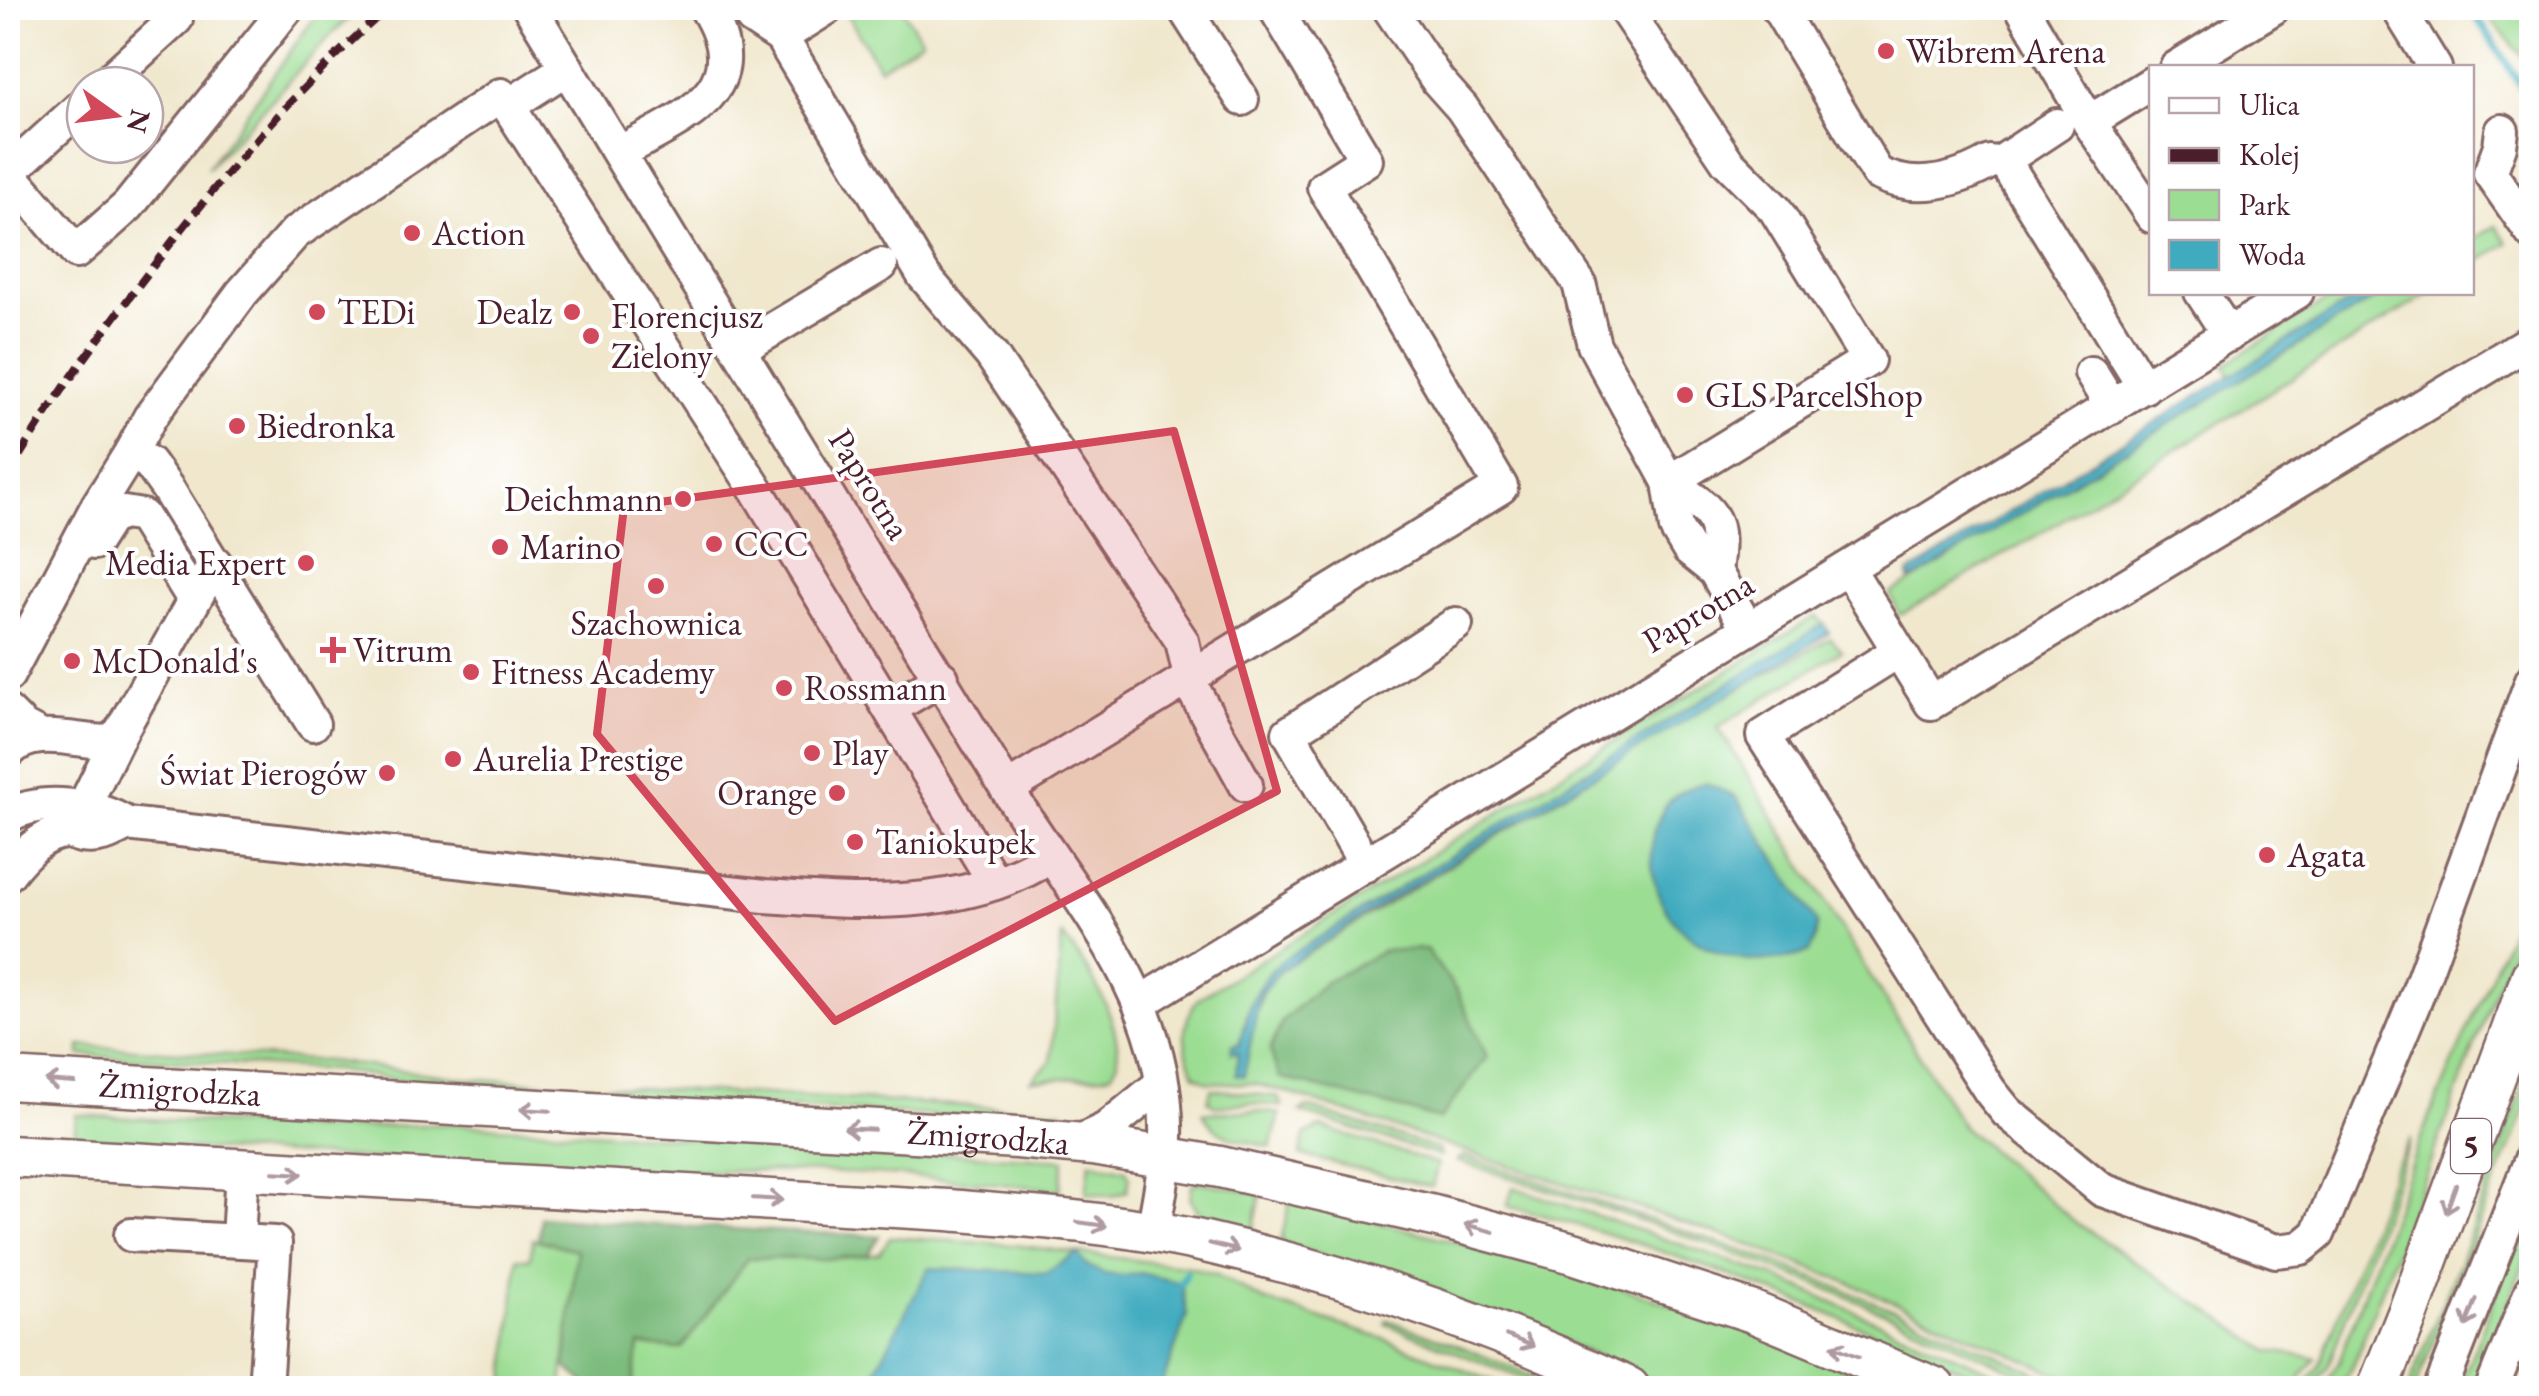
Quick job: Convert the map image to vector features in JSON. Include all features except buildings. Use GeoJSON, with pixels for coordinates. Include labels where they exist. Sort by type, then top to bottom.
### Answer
{"type":"FeatureCollection","features":[{"type":"Feature","properties":{"kind":"main road","name":"5"},"geometry":{"type":"LineString","coordinates":[[2378,1388],[2532,976]]}},
{"type":"Feature","properties":{"kind":"main road","name":"Żmigrodzka"},"geometry":{"type":"LineString","coordinates":[[8,1079],[1074,1144],[1165,1157],[1288,1182],[1573,1253],[1752,1312],[1935,1388]]}},
{"type":"Feature","properties":{"kind":"main road"},"geometry":{"type":"LineString","coordinates":[[8,1156],[948,1210],[1153,1232],[1257,1254],[1384,1290],[1479,1324],[1628,1388]]}},
{"type":"Feature","properties":{"kind":"main road"},"geometry":{"type":"LineString","coordinates":[[2354,1388],[2408,1314]]}},
{"type":"Feature","properties":{"kind":"street"},"geometry":{"type":"LineString","coordinates":[[65,121],[8,173],[76,252],[128,206],[288,8]]}},
{"type":"Feature","properties":{"kind":"street","name":"Paprotna"},"geometry":{"type":"LineString","coordinates":[[530,8],[1007,789],[1106,936],[1141,1002],[1152,1032],[1161,1084],[1165,1157],[1153,1232]]}},
{"type":"Feature","properties":{"kind":"street"},"geometry":{"type":"LineString","coordinates":[[620,153],[712,96],[723,69],[724,44],[706,8]]}},
{"type":"Feature","properties":{"kind":"street"},"geometry":{"type":"LineString","coordinates":[[745,8],[752,18],[781,36],[924,276],[992,356],[1182,640],[1194,689],[1246,786]]}},
{"type":"Feature","properties":{"kind":"street"},"geometry":{"type":"LineString","coordinates":[[781,36],[827,8]]}},
{"type":"Feature","properties":{"kind":"street"},"geometry":{"type":"LineString","coordinates":[[1184,8],[1242,99]]}},
{"type":"Feature","properties":{"kind":"street"},"geometry":{"type":"LineString","coordinates":[[1007,789],[1501,487],[1324,187],[1366,160],[1275,8]]}},
{"type":"Feature","properties":{"kind":"street"},"geometry":{"type":"LineString","coordinates":[[1389,8],[1438,81],[1462,108],[1579,283],[1594,345],[1669,482],[1707,508],[1720,534],[1714,571],[1746,628]]}},
{"type":"Feature","properties":{"kind":"street"},"geometry":{"type":"LineString","coordinates":[[1624,8],[1726,161],[1775,208],[1868,360],[1669,482]]}},
{"type":"Feature","properties":{"kind":"street"},"geometry":{"type":"LineString","coordinates":[[1778,8],[1877,173],[1896,182],[1950,182],[1990,162]]}},
{"type":"Feature","properties":{"kind":"street"},"geometry":{"type":"LineString","coordinates":[[2022,8],[2073,123],[2149,212]]}},
{"type":"Feature","properties":{"kind":"street"},"geometry":{"type":"LineString","coordinates":[[2181,65],[2273,8]]}},
{"type":"Feature","properties":{"kind":"street"},"geometry":{"type":"LineString","coordinates":[[2398,8],[2433,65]]}},
{"type":"Feature","properties":{"kind":"street"},"geometry":{"type":"LineString","coordinates":[[126,65],[176,19]]}},
{"type":"Feature","properties":{"kind":"street"},"geometry":{"type":"LineString","coordinates":[[508,106],[567,68]]}},
{"type":"Feature","properties":{"kind":"street"},"geometry":{"type":"LineString","coordinates":[[2144,387],[2074,283],[2004,160],[2149,85]]}},
{"type":"Feature","properties":{"kind":"street"},"geometry":{"type":"LineString","coordinates":[[13,664],[150,417],[218,325],[295,234],[502,95],[756,489],[995,883]]}},
{"type":"Feature","properties":{"kind":"street"},"geometry":{"type":"LineString","coordinates":[[2502,131],[2500,146],[2481,179],[2532,233]]}},
{"type":"Feature","properties":{"kind":"street"},"geometry":{"type":"LineString","coordinates":[[740,350],[881,265]]}},
{"type":"Feature","properties":{"kind":"street"},"geometry":{"type":"LineString","coordinates":[[2203,295],[2229,334]]}},
{"type":"Feature","properties":{"kind":"street","name":"Paprotna"},"geometry":{"type":"LineString","coordinates":[[1141,1002],[2292,295]]}},
{"type":"Feature","properties":{"kind":"street"},"geometry":{"type":"LineString","coordinates":[[1849,570],[1931,703],[2532,340]]}},
{"type":"Feature","properties":{"kind":"street"},"geometry":{"type":"LineString","coordinates":[[2091,373],[2112,407]]}},
{"type":"Feature","properties":{"kind":"street"},"geometry":{"type":"LineString","coordinates":[[131,452],[148,464],[204,580]]}},
{"type":"Feature","properties":{"kind":"street"},"geometry":{"type":"LineString","coordinates":[[13,664],[39,640],[110,518],[124,513],[142,516],[204,580],[313,724]]}},
{"type":"Feature","properties":{"kind":"street"},"geometry":{"type":"LineString","coordinates":[[74,820],[204,580]]}},
{"type":"Feature","properties":{"kind":"street"},"geometry":{"type":"LineString","coordinates":[[1366,865],[1289,734],[1456,624]]}},
{"type":"Feature","properties":{"kind":"street"},"geometry":{"type":"LineString","coordinates":[[1898,652],[1763,736],[2007,1112],[2102,1190],[2276,1251],[2301,1248],[2318,1234],[2416,998],[2532,680]]}},
{"type":"Feature","properties":{"kind":"street"},"geometry":{"type":"LineString","coordinates":[[891,708],[942,678]]}},
{"type":"Feature","properties":{"kind":"street"},"geometry":{"type":"LineString","coordinates":[[8,712],[40,736]]}},
{"type":"Feature","properties":{"kind":"street"},"geometry":{"type":"LineString","coordinates":[[8,752],[20,742],[40,736],[108,742],[120,733]]}},
{"type":"Feature","properties":{"kind":"street"},"geometry":{"type":"LineString","coordinates":[[8,816],[37,806],[74,820]]}},
{"type":"Feature","properties":{"kind":"street"},"geometry":{"type":"LineString","coordinates":[[8,874],[37,844],[74,820],[110,813],[127,824],[818,900],[931,898],[965,892],[995,883],[1051,856]]}},
{"type":"Feature","properties":{"kind":"street"},"geometry":{"type":"LineString","coordinates":[[1074,1144],[1106,1129],[1161,1084]]}},
{"type":"Feature","properties":{"kind":"street"},"geometry":{"type":"LineString","coordinates":[[2441,1388],[2532,1157]]}},
{"type":"Feature","properties":{"kind":"street"},"geometry":{"type":"LineString","coordinates":[[238,1239],[242,1170]]}},
{"type":"Feature","properties":{"kind":"street"},"geometry":{"type":"LineString","coordinates":[[131,1235],[275,1243],[266,1388]]}},
{"type":"Feature","properties":{"kind":"street"},"geometry":{"type":"LineString","coordinates":[[2492,1388],[2532,1288]]}},
{"type":"Feature","properties":{"kind":"highlighted area"},"geometry":{"type":"Polygon","coordinates":[[[1174,431],[1277,791],[835,1021],[597,734],[624,507],[1174,431]]]}},
{"type":"Feature","properties":{"kind":"green space"},"geometry":{"type":"Polygon","coordinates":[[[321,8],[361,8],[207,169],[321,8]]]}},
{"type":"Feature","properties":{"kind":"green space"},"geometry":{"type":"Polygon","coordinates":[[[862,8],[902,8],[922,40],[879,68],[848,16],[862,8]]]}},
{"type":"Feature","properties":{"kind":"green space"},"geometry":{"type":"Polygon","coordinates":[[[2481,8],[2531,8],[2531,66],[2481,8]]]}},
{"type":"Feature","properties":{"kind":"green space"},"geometry":{"type":"Polygon","coordinates":[[[2496,226],[2508,243],[2474,265],[2474,239],[2496,226]]]}},
{"type":"Feature","properties":{"kind":"green space"},"geometry":{"type":"Polygon","coordinates":[[[2336,295],[2362,295],[2231,376],[2225,364],[2336,295]]]}},
{"type":"Feature","properties":{"kind":"green space"},"geometry":{"type":"Polygon","coordinates":[[[2380,295],[2427,295],[2041,533],[1900,615],[1890,594],[2380,295]]]}},
{"type":"Feature","properties":{"kind":"green space"},"geometry":{"type":"Polygon","coordinates":[[[1816,616],[1824,624],[1280,962],[1252,1000],[1239,1045],[1233,1045],[1236,1051],[1253,1024],[1265,985],[1281,970],[1707,706],[1831,638],[1841,651],[1718,727],[1963,1127],[2074,1221],[2269,1351],[2316,1358],[2293,1388],[2090,1388],[1852,1284],[1736,1240],[1289,1093],[1255,1084],[1207,1082],[1195,1075],[1185,1036],[1188,1017],[1198,999],[1816,616]]]}},
{"type":"Feature","properties":{"kind":"green space"},"geometry":{"type":"Polygon","coordinates":[[[2531,883],[2531,897],[2353,1366],[2340,1388],[2323,1388],[2339,1361],[2423,1132],[2531,883]]]}},
{"type":"Feature","properties":{"kind":"green space"},"geometry":{"type":"Polygon","coordinates":[[[1062,935],[1092,978],[1108,1011],[1118,1062],[1111,1074],[1102,1076],[1031,1080],[1051,1061],[1062,935]]]}},
{"type":"Feature","properties":{"kind":"green space"},"geometry":{"type":"Polygon","coordinates":[[[1426,949],[1458,993],[1487,1057],[1440,1119],[1279,1077],[1270,1050],[1283,1020],[1324,983],[1383,951],[1426,949]]]}},
{"type":"Feature","properties":{"kind":"green space"},"geometry":{"type":"Polygon","coordinates":[[[80,1046],[328,1061],[469,1079],[1063,1111],[1068,1118],[1066,1123],[450,1088],[335,1070],[80,1055],[80,1046]]]}},
{"type":"Feature","properties":{"kind":"green space"},"geometry":{"type":"Polygon","coordinates":[[[2531,1065],[2517,1129],[2415,1388],[2408,1388],[2461,1259],[2531,1065]]]}},
{"type":"Feature","properties":{"kind":"green space"},"geometry":{"type":"Polygon","coordinates":[[[1211,1089],[1278,1097],[1282,1106],[1215,1106],[1208,1101],[1211,1089]]]}},
{"type":"Feature","properties":{"kind":"green space"},"geometry":{"type":"Polygon","coordinates":[[[1307,1107],[1438,1149],[1440,1156],[1300,1112],[1307,1107]]]}},
{"type":"Feature","properties":{"kind":"green space"},"geometry":{"type":"Polygon","coordinates":[[[1203,1113],[1280,1114],[1271,1147],[1224,1134],[1203,1113]]]}},
{"type":"Feature","properties":{"kind":"green space"},"geometry":{"type":"Polygon","coordinates":[[[76,1115],[327,1129],[448,1124],[1064,1160],[1060,1190],[854,1173],[647,1174],[74,1142],[76,1115]]]}},
{"type":"Feature","properties":{"kind":"green space"},"geometry":{"type":"Polygon","coordinates":[[[1321,1127],[1438,1164],[1432,1187],[1300,1155],[1306,1134],[1321,1127]]]}},
{"type":"Feature","properties":{"kind":"green space"},"geometry":{"type":"Polygon","coordinates":[[[2411,1138],[2328,1366],[2312,1388],[2303,1388],[2319,1367],[2393,1170],[2411,1138]]]}},
{"type":"Feature","properties":{"kind":"green space"},"geometry":{"type":"Polygon","coordinates":[[[1464,1156],[1777,1263],[2070,1388],[2054,1388],[1871,1307],[1749,1259],[1457,1161],[1464,1156]]]}},
{"type":"Feature","properties":{"kind":"green space"},"geometry":{"type":"Polygon","coordinates":[[[1090,1162],[1126,1170],[1130,1177],[1127,1191],[1113,1196],[1086,1193],[1090,1162]]]}},
{"type":"Feature","properties":{"kind":"green space"},"geometry":{"type":"Polygon","coordinates":[[[1199,1182],[1261,1193],[1252,1237],[1200,1214],[1190,1198],[1192,1185],[1199,1182]]]}},
{"type":"Feature","properties":{"kind":"green space"},"geometry":{"type":"Polygon","coordinates":[[[1513,1187],[1775,1277],[2029,1388],[2004,1388],[1697,1264],[1507,1206],[1513,1187]]]}},
{"type":"Feature","properties":{"kind":"green space"},"geometry":{"type":"Polygon","coordinates":[[[1290,1200],[1572,1271],[1787,1344],[1890,1388],[1665,1388],[1565,1342],[1281,1242],[1290,1200]]]}},
{"type":"Feature","properties":{"kind":"green space"},"geometry":{"type":"Polygon","coordinates":[[[2531,1205],[2531,1245],[2476,1388],[2459,1388],[2531,1205]]]}},
{"type":"Feature","properties":{"kind":"green space"},"geometry":{"type":"Polygon","coordinates":[[[541,1217],[879,1236],[867,1255],[748,1258],[681,1349],[639,1345],[632,1388],[590,1388],[565,1366],[577,1250],[538,1240],[541,1217]]]}},
{"type":"Feature","properties":{"kind":"green space"},"geometry":{"type":"Polygon","coordinates":[[[890,1237],[1014,1245],[1190,1267],[1215,1274],[1263,1300],[1384,1339],[1510,1388],[632,1388],[639,1345],[681,1349],[748,1258],[831,1258],[880,1253],[890,1237]]]}},
{"type":"Feature","properties":{"kind":"green space"},"geometry":{"type":"Polygon","coordinates":[[[533,1239],[577,1250],[562,1388],[505,1388],[518,1258],[530,1259],[533,1239]]]}},
{"type":"Feature","properties":{"kind":"green space"},"geometry":{"type":"Polygon","coordinates":[[[1387,1320],[1560,1388],[1540,1388],[1386,1324],[1387,1320]]]}},
{"type":"Feature","properties":{"kind":"water"},"geometry":{"type":"Polygon","coordinates":[[[2362,295],[2380,295],[1916,578],[1909,579],[1908,574],[2362,295]]]}},
{"type":"Feature","properties":{"kind":"water"},"geometry":{"type":"Polygon","coordinates":[[[1824,624],[1829,633],[1281,970],[1260,994],[1244,1076],[1236,1075],[1238,1052],[1231,1053],[1232,1045],[1239,1045],[1252,1000],[1280,962],[1824,624]]]}},
{"type":"Feature","properties":{"kind":"water"},"geometry":{"type":"Polygon","coordinates":[[[1706,783],[1736,797],[1817,923],[1809,952],[1780,960],[1750,960],[1722,954],[1676,924],[1661,901],[1653,873],[1653,841],[1659,819],[1676,795],[1706,783]]]}},
{"type":"Feature","properties":{"kind":"water"},"geometry":{"type":"Polygon","coordinates":[[[1077,1253],[1086,1265],[1105,1274],[1140,1273],[1181,1283],[1187,1315],[1161,1388],[866,1388],[929,1268],[1046,1273],[1077,1253]]]}},
{"type":"Feature","properties":{"kind":"waterway"},"geometry":{"type":"LineString","coordinates":[[2471,8],[2532,103]]}},
{"type":"Feature","properties":{"kind":"waterway"},"geometry":{"type":"LineString","coordinates":[[2529,191],[2532,186]]}},
{"type":"Feature","properties":{"kind":"waterway"},"geometry":{"type":"LineString","coordinates":[[1181,1283],[1186,1273]]}},
{"type":"Feature","properties":{"kind":"railway"},"geometry":{"type":"LineString","coordinates":[[8,475],[87,355],[195,212],[287,105],[388,8]]}},
{"type":"Feature","properties":{"kind":"place","name":"Wibrem Arena"},"geometry":{"type":"Point","coordinates":[1886,51]}},
{"type":"Feature","properties":{"kind":"place","name":"Action"},"geometry":{"type":"Point","coordinates":[412,233]}},
{"type":"Feature","properties":{"kind":"place","name":"TEDi"},"geometry":{"type":"Point","coordinates":[317,312]}},
{"type":"Feature","properties":{"kind":"place","name":"Dealz"},"geometry":{"type":"Point","coordinates":[572,312]}},
{"type":"Feature","properties":{"kind":"place","name":"Florencjusz Zielony"},"geometry":{"type":"Point","coordinates":[591,336]}},
{"type":"Feature","properties":{"kind":"place","name":"GLS ParcelShop"},"geometry":{"type":"Point","coordinates":[1685,395]}},
{"type":"Feature","properties":{"kind":"place","name":"Biedronka"},"geometry":{"type":"Point","coordinates":[237,426]}},
{"type":"Feature","properties":{"kind":"place","name":"Deichmann"},"geometry":{"type":"Point","coordinates":[683,499]}},
{"type":"Feature","properties":{"kind":"place","name":"CCC"},"geometry":{"type":"Point","coordinates":[714,544]}},
{"type":"Feature","properties":{"kind":"place","name":"Marino"},"geometry":{"type":"Point","coordinates":[500,547]}},
{"type":"Feature","properties":{"kind":"place","name":"Media Expert"},"geometry":{"type":"Point","coordinates":[306,563]}},
{"type":"Feature","properties":{"kind":"place","name":"Szachownica"},"geometry":{"type":"Point","coordinates":[656,586]}},
{"type":"Feature","properties":{"kind":"place","name":"Vitrum"},"geometry":{"type":"Point","coordinates":[333,650]}},
{"type":"Feature","properties":{"kind":"place","name":"McDonald's"},"geometry":{"type":"Point","coordinates":[72,661]}},
{"type":"Feature","properties":{"kind":"place","name":"Fitness Academy"},"geometry":{"type":"Point","coordinates":[471,672]}},
{"type":"Feature","properties":{"kind":"place","name":"Rossmann"},"geometry":{"type":"Point","coordinates":[784,688]}},
{"type":"Feature","properties":{"kind":"place","name":"Play"},"geometry":{"type":"Point","coordinates":[812,753]}},
{"type":"Feature","properties":{"kind":"place","name":"Aurelia Prestige"},"geometry":{"type":"Point","coordinates":[453,759]}},
{"type":"Feature","properties":{"kind":"place","name":"Świat Pierogów"},"geometry":{"type":"Point","coordinates":[387,773]}},
{"type":"Feature","properties":{"kind":"place","name":"Orange"},"geometry":{"type":"Point","coordinates":[837,793]}},
{"type":"Feature","properties":{"kind":"place","name":"Taniokupek"},"geometry":{"type":"Point","coordinates":[855,842]}},
{"type":"Feature","properties":{"kind":"place","name":"Agata"},"geometry":{"type":"Point","coordinates":[2267,855]}}]}
